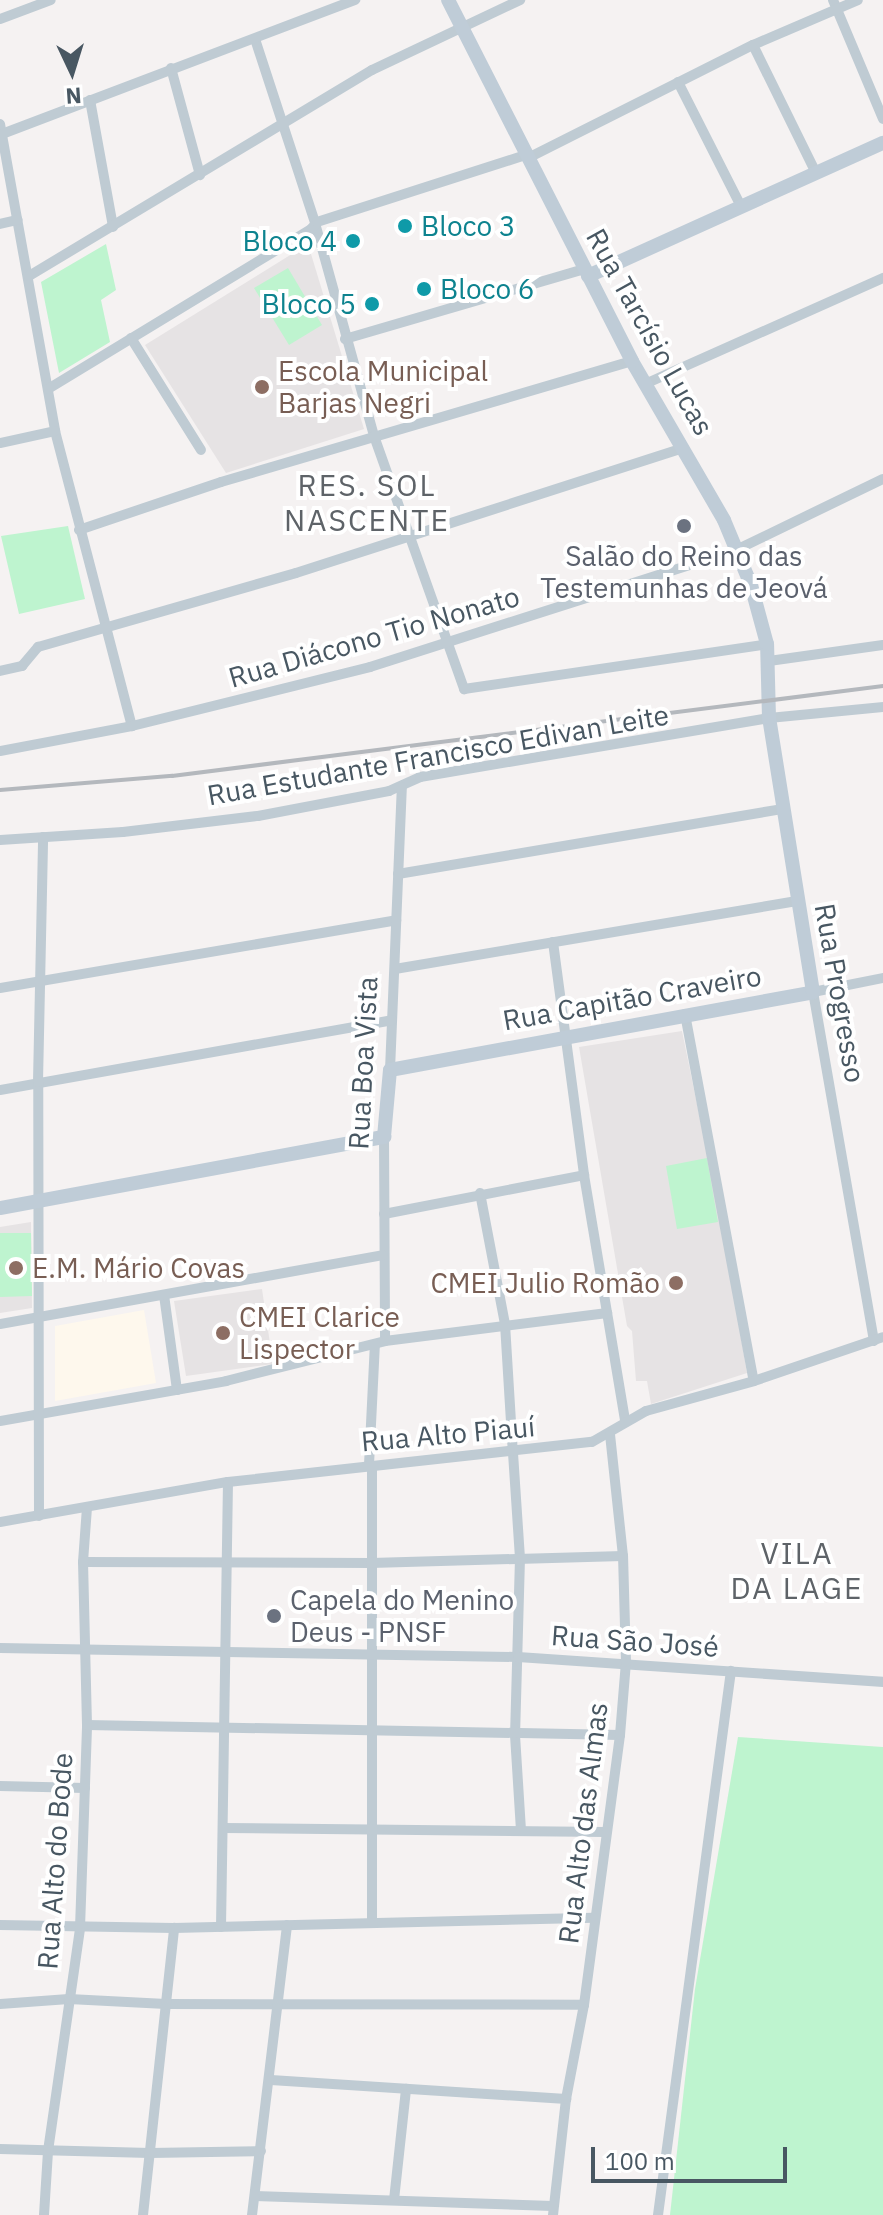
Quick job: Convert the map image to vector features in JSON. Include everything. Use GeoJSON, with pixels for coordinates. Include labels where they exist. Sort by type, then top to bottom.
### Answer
{"type":"FeatureCollection","features":[{"type":"Feature","properties":{"kind":"street"},"geometry":{"type":"LineString","coordinates":[[0,19],[51,0]]}},
{"type":"Feature","properties":{"kind":"street"},"geometry":{"type":"LineString","coordinates":[[132,726],[55,431],[1,129],[90,100],[355,0]]}},
{"type":"Feature","properties":{"kind":"street","name":"Rua Tarcísio Lucas"},"geometry":{"type":"LineString","coordinates":[[448,0],[632,361],[724,520],[767,644],[767,701]]}},
{"type":"Feature","properties":{"kind":"street"},"geometry":{"type":"LineString","coordinates":[[29,276],[372,70],[520,0]]}},
{"type":"Feature","properties":{"kind":"street"},"geometry":{"type":"LineString","coordinates":[[48,389],[315,224],[527,156],[835,4],[858,0]]}},
{"type":"Feature","properties":{"kind":"street"},"geometry":{"type":"LineString","coordinates":[[835,4],[883,119]]}},
{"type":"Feature","properties":{"kind":"street"},"geometry":{"type":"LineString","coordinates":[[255,39],[315,224],[374,436],[464,689],[767,644]]}},
{"type":"Feature","properties":{"kind":"street"},"geometry":{"type":"LineString","coordinates":[[753,45],[816,173]]}},
{"type":"Feature","properties":{"kind":"street"},"geometry":{"type":"LineString","coordinates":[[171,68],[200,175]]}},
{"type":"Feature","properties":{"kind":"street"},"geometry":{"type":"LineString","coordinates":[[678,82],[741,206]]}},
{"type":"Feature","properties":{"kind":"street"},"geometry":{"type":"LineString","coordinates":[[90,100],[113,227]]}},
{"type":"Feature","properties":{"kind":"street"},"geometry":{"type":"LineString","coordinates":[[345,339],[586,272],[883,143]]}},
{"type":"Feature","properties":{"kind":"street"},"geometry":{"type":"LineString","coordinates":[[0,224],[18,220]]}},
{"type":"Feature","properties":{"kind":"street"},"geometry":{"type":"LineString","coordinates":[[645,384],[883,278]]}},
{"type":"Feature","properties":{"kind":"street"},"geometry":{"type":"LineString","coordinates":[[131,338],[201,450]]}},
{"type":"Feature","properties":{"kind":"street"},"geometry":{"type":"LineString","coordinates":[[79,530],[374,436],[632,361]]}},
{"type":"Feature","properties":{"kind":"street"},"geometry":{"type":"LineString","coordinates":[[0,443],[55,431]]}},
{"type":"Feature","properties":{"kind":"street"},"geometry":{"type":"LineString","coordinates":[[0,671],[22,666],[38,647],[410,537],[683,448]]}},
{"type":"Feature","properties":{"kind":"street","name":"Rua Diácono Tio Nonato"},"geometry":{"type":"LineString","coordinates":[[0,751],[132,726],[300,686],[447,642],[736,550],[883,479]]}},
{"type":"Feature","properties":{"kind":"street"},"geometry":{"type":"LineString","coordinates":[[769,661],[883,645]]}},
{"type":"Feature","properties":{"kind":"street","name":"Rua Progresso"},"geometry":{"type":"LineString","coordinates":[[767,701],[813,992],[879,1339]]}},
{"type":"Feature","properties":{"kind":"street","name":"Rua Estudante Francisco Edivan Leite"},"geometry":{"type":"LineString","coordinates":[[0,840],[123,832],[258,816],[402,787],[408,780],[420,777],[769,718],[883,707]]}},
{"type":"Feature","properties":{"kind":"street","name":"Rua Boa Vista"},"geometry":{"type":"LineString","coordinates":[[372,1923],[370,1466],[380,1343],[384,1137],[390,1070],[402,787]]}},
{"type":"Feature","properties":{"kind":"street"},"geometry":{"type":"LineString","coordinates":[[398,874],[782,809]]}},
{"type":"Feature","properties":{"kind":"street"},"geometry":{"type":"LineString","coordinates":[[39,1516],[37,1201],[43,837]]}},
{"type":"Feature","properties":{"kind":"street"},"geometry":{"type":"LineString","coordinates":[[395,969],[798,901]]}},
{"type":"Feature","properties":{"kind":"street"},"geometry":{"type":"LineString","coordinates":[[0,988],[396,920]]}},
{"type":"Feature","properties":{"kind":"street"},"geometry":{"type":"LineString","coordinates":[[553,942],[563,1038],[625,1421]]}},
{"type":"Feature","properties":{"kind":"street","name":"Rua Capitão Craveiro"},"geometry":{"type":"LineString","coordinates":[[390,1070],[883,978]]}},
{"type":"Feature","properties":{"kind":"street"},"geometry":{"type":"LineString","coordinates":[[685,1014],[754,1381]]}},
{"type":"Feature","properties":{"kind":"street"},"geometry":{"type":"LineString","coordinates":[[0,1090],[392,1020]]}},
{"type":"Feature","properties":{"kind":"street"},"geometry":{"type":"LineString","coordinates":[[0,1208],[384,1137]]}},
{"type":"Feature","properties":{"kind":"street"},"geometry":{"type":"LineString","coordinates":[[384,1214],[584,1175]]}},
{"type":"Feature","properties":{"kind":"street"},"geometry":{"type":"LineString","coordinates":[[480,1193],[505,1324],[520,1558],[515,1735],[521,1831]]}},
{"type":"Feature","properties":{"kind":"street"},"geometry":{"type":"LineString","coordinates":[[0,1324],[383,1255]]}},
{"type":"Feature","properties":{"kind":"street"},"geometry":{"type":"LineString","coordinates":[[164,1295],[177,1390]]}},
{"type":"Feature","properties":{"kind":"street"},"geometry":{"type":"LineString","coordinates":[[0,1421],[177,1390],[380,1343],[505,1324],[607,1313]]}},
{"type":"Feature","properties":{"kind":"street","name":"Rua Alto Piauí"},"geometry":{"type":"LineString","coordinates":[[0,1522],[228,1482],[592,1442],[610,1435],[625,1421],[646,1411],[754,1381],[879,1339]]}},
{"type":"Feature","properties":{"kind":"street","name":"Rua Alto das Almas"},"geometry":{"type":"LineString","coordinates":[[553,2210],[566,2099],[584,2005],[620,1735],[626,1662],[623,1556],[610,1435]]}},
{"type":"Feature","properties":{"kind":"street"},"geometry":{"type":"LineString","coordinates":[[221,1927],[228,1482]]}},
{"type":"Feature","properties":{"kind":"street","name":"Rua Alto do Bode"},"geometry":{"type":"LineString","coordinates":[[44,2215],[48,2151],[80,1928],[87,1725],[83,1562],[87,1508]]}},
{"type":"Feature","properties":{"kind":"street"},"geometry":{"type":"LineString","coordinates":[[83,1562],[371,1563],[623,1556]]}},
{"type":"Feature","properties":{"kind":"street","name":"Rua São José"},"geometry":{"type":"LineString","coordinates":[[0,1648],[518,1657],[883,1682]]}},
{"type":"Feature","properties":{"kind":"street"},"geometry":{"type":"LineString","coordinates":[[658,2215],[731,1671]]}},
{"type":"Feature","properties":{"kind":"street"},"geometry":{"type":"LineString","coordinates":[[87,1725],[372,1733],[620,1735]]}},
{"type":"Feature","properties":{"kind":"street"},"geometry":{"type":"LineString","coordinates":[[0,1786],[85,1788]]}},
{"type":"Feature","properties":{"kind":"street"},"geometry":{"type":"LineString","coordinates":[[223,1828],[605,1832]]}},
{"type":"Feature","properties":{"kind":"street"},"geometry":{"type":"LineString","coordinates":[[0,1925],[174,1928],[594,1918]]}},
{"type":"Feature","properties":{"kind":"street"},"geometry":{"type":"LineString","coordinates":[[252,2215],[271,2080],[276,2004],[287,1925]]}},
{"type":"Feature","properties":{"kind":"street"},"geometry":{"type":"LineString","coordinates":[[143,2215],[174,1928]]}},
{"type":"Feature","properties":{"kind":"street"},"geometry":{"type":"LineString","coordinates":[[0,2004],[69,1999],[166,2004],[584,2005]]}},
{"type":"Feature","properties":{"kind":"street"},"geometry":{"type":"LineString","coordinates":[[271,2080],[566,2099]]}},
{"type":"Feature","properties":{"kind":"street"},"geometry":{"type":"LineString","coordinates":[[394,2200],[406,2089]]}},
{"type":"Feature","properties":{"kind":"street"},"geometry":{"type":"LineString","coordinates":[[0,2149],[150,2153],[261,2151]]}},
{"type":"Feature","properties":{"kind":"street"},"geometry":{"type":"LineString","coordinates":[[255,2196],[394,2200],[553,2210]]}},
{"type":"Feature","properties":{"kind":"shaded area","name":"Escola Municipal Barjas Negri"},"geometry":{"type":"Polygon","coordinates":[[[308,244],[364,429],[226,473],[145,345],[308,244]]]}},
{"type":"Feature","properties":{"kind":"shaded area"},"geometry":{"type":"Polygon","coordinates":[[[682,1031],[722,1226],[747,1373],[651,1404],[647,1381],[636,1381],[632,1331],[627,1326],[579,1047],[682,1031]]]}},
{"type":"Feature","properties":{"kind":"shaded area","name":"E.M. Mário Covas"},"geometry":{"type":"Polygon","coordinates":[[[31,1222],[32,1308],[0,1313],[0,1227],[31,1222]]]}},
{"type":"Feature","properties":{"kind":"shaded area","name":"CMEI Clarice Lispector"},"geometry":{"type":"Polygon","coordinates":[[[262,1289],[273,1364],[186,1376],[174,1301],[262,1289]]]}},
{"type":"Feature","properties":{"kind":"shaded area"},"geometry":{"type":"Polygon","coordinates":[[[144,1310],[156,1383],[55,1401],[55,1326],[144,1310]]]}},
{"type":"Feature","properties":{"kind":"green space"},"geometry":{"type":"Polygon","coordinates":[[[106,244],[116,290],[101,300],[110,342],[59,373],[41,282],[106,244]]]}},
{"type":"Feature","properties":{"kind":"green space"},"geometry":{"type":"Polygon","coordinates":[[[288,268],[322,325],[289,345],[254,288],[288,268]]]}},
{"type":"Feature","properties":{"kind":"green space"},"geometry":{"type":"Polygon","coordinates":[[[68,526],[85,599],[19,614],[1,536],[68,526]]]}},
{"type":"Feature","properties":{"kind":"green space"},"geometry":{"type":"Polygon","coordinates":[[[707,1158],[718,1222],[677,1229],[666,1166],[707,1158]]]}},
{"type":"Feature","properties":{"kind":"green space","name":"E.M. Mário Covas"},"geometry":{"type":"Polygon","coordinates":[[[0,1233],[31,1233],[32,1296],[0,1297],[0,1233]]]}},
{"type":"Feature","properties":{"kind":"green space"},"geometry":{"type":"Polygon","coordinates":[[[738,1737],[883,1747],[883,2215],[670,2215],[695,1989],[738,1737]]]}},
{"type":"Feature","properties":{"kind":"railway"},"geometry":{"type":"LineString","coordinates":[[0,790],[172,776],[883,686]]}},
{"type":"Feature","properties":{"kind":"place","name":"Bloco 3"},"geometry":{"type":"Point","coordinates":[405,226]}},
{"type":"Feature","properties":{"kind":"place","name":"Bloco 4"},"geometry":{"type":"Point","coordinates":[353,241]}},
{"type":"Feature","properties":{"kind":"place","name":"Bloco 6"},"geometry":{"type":"Point","coordinates":[424,289]}},
{"type":"Feature","properties":{"kind":"place","name":"Bloco 5"},"geometry":{"type":"Point","coordinates":[372,304]}},
{"type":"Feature","properties":{"kind":"place","name":"Escola Municipal Barjas Negri"},"geometry":{"type":"Point","coordinates":[262,387]}},
{"type":"Feature","properties":{"kind":"place","name":"Salão do Reino das Testemunhas de Jeová"},"geometry":{"type":"Point","coordinates":[684,526]}},
{"type":"Feature","properties":{"kind":"place","name":"E.M. Mário Covas"},"geometry":{"type":"Point","coordinates":[16,1268]}},
{"type":"Feature","properties":{"kind":"place","name":"CMEI Julio Romão"},"geometry":{"type":"Point","coordinates":[676,1283]}},
{"type":"Feature","properties":{"kind":"place","name":"CMEI Clarice Lispector"},"geometry":{"type":"Point","coordinates":[223,1333]}},
{"type":"Feature","properties":{"kind":"place","name":"Capela do Menino Deus - PNSF"},"geometry":{"type":"Point","coordinates":[274,1616]}},
{"type":"Feature","properties":{"kind":"district","name":"RES. SOL NASCENTE"},"geometry":{"type":"Point","coordinates":[367,502]}},
{"type":"Feature","properties":{"kind":"district","name":"VILA DA LAGE"},"geometry":{"type":"Point","coordinates":[797,1570]}}]}
